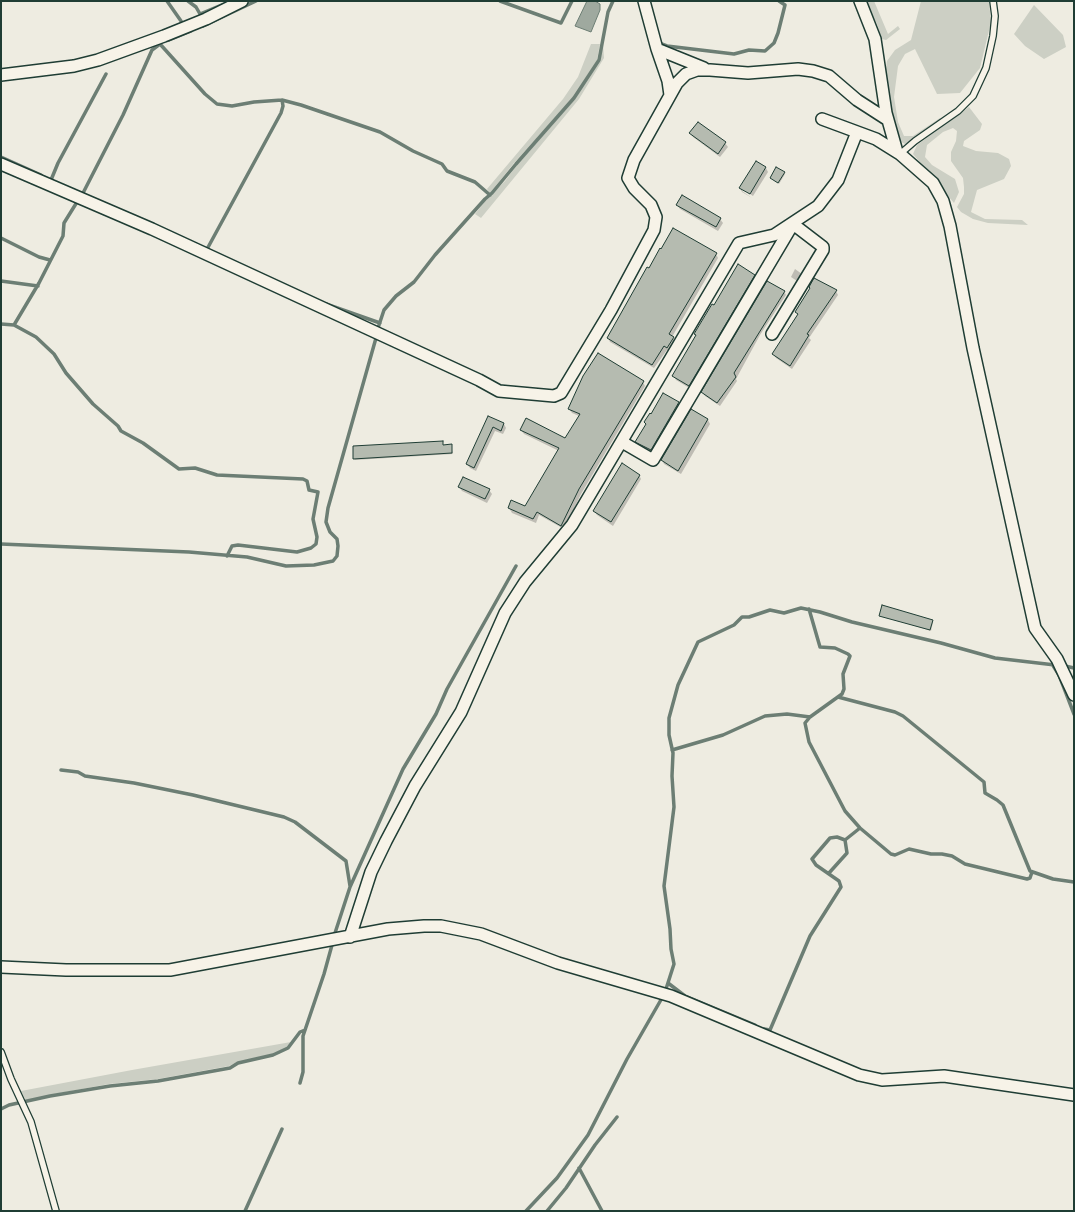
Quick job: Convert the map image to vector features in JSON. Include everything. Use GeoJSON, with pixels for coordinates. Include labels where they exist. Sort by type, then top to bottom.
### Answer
{"type":"FeatureCollection","features":[{"type":"Feature","properties":{"kind":"street"},"geometry":{"type":"LineString","coordinates":[[1,75],[74,66],[98,60],[206,19],[242,1]]}},
{"type":"Feature","properties":{"kind":"street"},"geometry":{"type":"LineString","coordinates":[[644,1],[657,49],[668,81],[670,95]]}},
{"type":"Feature","properties":{"kind":"street"},"geometry":{"type":"LineString","coordinates":[[860,1],[876,39],[888,120],[898,153]]}},
{"type":"Feature","properties":{"kind":"street"},"geometry":{"type":"LineString","coordinates":[[657,49],[674,55],[691,64],[710,70]]}},
{"type":"Feature","properties":{"kind":"street"},"geometry":{"type":"LineString","coordinates":[[1,164],[152,229],[479,380],[499,391],[554,396],[561,393],[611,310],[654,230],[656,217],[651,205],[634,188],[628,178],[634,160],[670,95],[686,74],[697,70],[748,73],[798,69],[813,71],[829,76],[857,100],[888,120]]}},
{"type":"Feature","properties":{"kind":"street"},"geometry":{"type":"LineString","coordinates":[[822,119],[876,140],[898,153],[933,184],[942,201],[950,226],[973,348],[1035,628],[1057,659],[1074,695]]}},
{"type":"Feature","properties":{"kind":"street"},"geometry":{"type":"LineString","coordinates":[[350,937],[371,872],[415,786],[461,712],[505,613],[525,582],[572,525],[739,243],[774,235],[793,224],[818,206],[838,180],[857,132]]}},
{"type":"Feature","properties":{"kind":"street"},"geometry":{"type":"LineString","coordinates":[[772,334],[823,250],[823,247],[793,224]]}},
{"type":"Feature","properties":{"kind":"street"},"geometry":{"type":"LineString","coordinates":[[622,442],[653,460],[793,224]]}},
{"type":"Feature","properties":{"kind":"street"},"geometry":{"type":"LineString","coordinates":[[1,967],[66,970],[170,970],[388,929],[424,926],[464,929],[558,963],[671,996],[859,1075],[882,1080],[944,1076],[1074,1094]]}},
{"type":"Feature","properties":{"kind":"lane"},"geometry":{"type":"LineString","coordinates":[[898,153],[958,111],[973,96],[986,68],[993,36],[995,16],[993,1]]}},
{"type":"Feature","properties":{"kind":"lane"},"geometry":{"type":"LineString","coordinates":[[1,1052],[11,1079],[31,1122],[56,1211]]}},
{"type":"Feature","properties":{"kind":"shaded area"},"geometry":{"type":"Polygon","coordinates":[[[587,1],[595,1],[600,4],[600,10],[591,32],[575,26],[587,1]]]}},
{"type":"Feature","properties":{"kind":"shaded area"},"geometry":{"type":"Polygon","coordinates":[[[865,1],[874,1],[888,34],[898,26],[900,29],[886,40],[882,39],[877,24],[865,1]]]}},
{"type":"Feature","properties":{"kind":"shaded area"},"geometry":{"type":"Polygon","coordinates":[[[921,1],[989,1],[991,22],[980,68],[960,93],[937,94],[915,49],[905,54],[898,66],[894,97],[898,122],[904,136],[913,136],[940,118],[941,121],[915,140],[905,144],[898,140],[892,127],[885,75],[887,61],[895,50],[911,40],[921,1]]]}},
{"type":"Feature","properties":{"kind":"shaded area"},"geometry":{"type":"Polygon","coordinates":[[[1034,5],[1063,35],[1066,47],[1044,59],[1025,46],[1014,34],[1034,5]]]}},
{"type":"Feature","properties":{"kind":"shaded area"},"geometry":{"type":"Polygon","coordinates":[[[591,44],[600,44],[597,60],[573,98],[514,163],[490,193],[487,189],[563,99],[578,77],[591,44]]]}},
{"type":"Feature","properties":{"kind":"shaded area"},"geometry":{"type":"Polygon","coordinates":[[[603,45],[604,58],[579,99],[481,218],[475,214],[575,99],[599,61],[603,45]]]}},
{"type":"Feature","properties":{"kind":"shaded area"},"geometry":{"type":"Polygon","coordinates":[[[969,107],[982,124],[980,130],[964,141],[963,146],[976,151],[998,153],[1009,159],[1011,166],[1004,179],[977,190],[971,212],[985,219],[1022,220],[1028,225],[988,223],[973,219],[961,212],[957,207],[964,194],[964,187],[963,178],[951,161],[951,152],[956,141],[957,131],[953,128],[943,132],[927,145],[925,157],[932,165],[955,179],[959,192],[954,203],[913,154],[917,145],[969,107]]]}},
{"type":"Feature","properties":{"kind":"shaded area"},"geometry":{"type":"Polygon","coordinates":[[[291,1042],[286,1048],[272,1054],[237,1062],[229,1066],[158,1079],[109,1084],[49,1095],[26,1101],[21,1091],[132,1070],[291,1042]]]}},
{"type":"Feature","properties":{"kind":"building"},"geometry":{"type":"Polygon","coordinates":[[[698,122],[726,142],[718,154],[689,133],[698,122]]]}},
{"type":"Feature","properties":{"kind":"building"},"geometry":{"type":"Polygon","coordinates":[[[756,161],[766,167],[750,194],[739,188],[756,161]]]}},
{"type":"Feature","properties":{"kind":"building"},"geometry":{"type":"Polygon","coordinates":[[[776,167],[785,172],[778,183],[770,178],[776,167]]]}},
{"type":"Feature","properties":{"kind":"building"},"geometry":{"type":"Polygon","coordinates":[[[682,195],[721,218],[716,227],[676,205],[682,195]]]}},
{"type":"Feature","properties":{"kind":"building"},"geometry":{"type":"Polygon","coordinates":[[[673,228],[717,253],[669,334],[674,337],[667,348],[664,346],[652,365],[607,338],[647,267],[649,268],[673,228]]]}},
{"type":"Feature","properties":{"kind":"building"},"geometry":{"type":"Polygon","coordinates":[[[738,264],[755,275],[689,386],[672,376],[696,335],[694,334],[712,304],[714,305],[738,264]]]}},
{"type":"Feature","properties":{"kind":"building"},"geometry":{"type":"Polygon","coordinates":[[[814,278],[837,290],[807,334],[809,335],[790,366],[772,354],[798,314],[795,312],[810,288],[809,287],[814,278]]]}},
{"type":"Feature","properties":{"kind":"building"},"geometry":{"type":"Polygon","coordinates":[[[767,281],[785,291],[734,373],[736,377],[717,403],[701,392],[767,281]]]}},
{"type":"Feature","properties":{"kind":"building"},"geometry":{"type":"Polygon","coordinates":[[[598,353],[644,381],[579,489],[561,526],[537,512],[533,519],[508,508],[511,500],[525,506],[559,448],[520,430],[526,418],[565,438],[580,414],[568,409],[583,376],[598,353]]]}},
{"type":"Feature","properties":{"kind":"building"},"geometry":{"type":"Polygon","coordinates":[[[663,393],[679,402],[651,450],[635,442],[646,424],[644,422],[650,413],[651,414],[663,393]]]}},
{"type":"Feature","properties":{"kind":"building"},"geometry":{"type":"Polygon","coordinates":[[[691,409],[708,419],[678,471],[661,460],[691,409]]]}},
{"type":"Feature","properties":{"kind":"building"},"geometry":{"type":"Polygon","coordinates":[[[488,416],[504,423],[501,431],[493,427],[474,468],[466,464],[488,416]]]}},
{"type":"Feature","properties":{"kind":"building"},"geometry":{"type":"Polygon","coordinates":[[[443,441],[443,445],[452,444],[452,453],[353,459],[353,446],[443,441]]]}},
{"type":"Feature","properties":{"kind":"building"},"geometry":{"type":"Polygon","coordinates":[[[622,463],[640,475],[611,522],[593,511],[622,463]]]}},
{"type":"Feature","properties":{"kind":"building"},"geometry":{"type":"Polygon","coordinates":[[[463,477],[490,489],[485,499],[458,487],[463,477]]]}},
{"type":"Feature","properties":{"kind":"building"},"geometry":{"type":"Polygon","coordinates":[[[882,605],[933,620],[930,630],[879,616],[882,605]]]}},
{"type":"Feature","properties":{"kind":"waterway"},"geometry":{"type":"LineString","coordinates":[[167,1],[181,21]]}},
{"type":"Feature","properties":{"kind":"waterway"},"geometry":{"type":"LineString","coordinates":[[188,1],[196,7],[200,14],[224,4]]}},
{"type":"Feature","properties":{"kind":"waterway"},"geometry":{"type":"LineString","coordinates":[[203,26],[256,1]]}},
{"type":"Feature","properties":{"kind":"waterway"},"geometry":{"type":"LineString","coordinates":[[500,1],[561,23],[572,1]]}},
{"type":"Feature","properties":{"kind":"waterway"},"geometry":{"type":"LineString","coordinates":[[378,328],[384,310],[396,296],[414,282],[435,255],[492,193],[574,98],[599,60],[608,12],[613,1]]}},
{"type":"Feature","properties":{"kind":"waterway"},"geometry":{"type":"LineString","coordinates":[[659,41],[659,43],[667,46],[734,54],[749,50],[765,51],[774,43],[778,33],[785,5],[779,1]]}},
{"type":"Feature","properties":{"kind":"waterway"},"geometry":{"type":"LineString","coordinates":[[169,40],[191,31]]}},
{"type":"Feature","properties":{"kind":"waterway"},"geometry":{"type":"LineString","coordinates":[[160,44],[205,94],[217,104],[232,106],[254,102],[282,100],[301,105],[380,132],[413,151],[442,164],[447,171],[475,182],[490,195]]}},
{"type":"Feature","properties":{"kind":"waterway"},"geometry":{"type":"LineString","coordinates":[[82,195],[123,115],[152,50],[160,44]]}},
{"type":"Feature","properties":{"kind":"waterway"},"geometry":{"type":"LineString","coordinates":[[51,180],[58,163],[106,74]]}},
{"type":"Feature","properties":{"kind":"waterway"},"geometry":{"type":"LineString","coordinates":[[206,251],[281,113],[283,106],[282,100]]}},
{"type":"Feature","properties":{"kind":"waterway"},"geometry":{"type":"LineString","coordinates":[[1,157],[41,175]]}},
{"type":"Feature","properties":{"kind":"waterway"},"geometry":{"type":"LineString","coordinates":[[14,325],[39,283],[63,236],[64,223],[77,202]]}},
{"type":"Feature","properties":{"kind":"waterway"},"geometry":{"type":"LineString","coordinates":[[1,238],[39,257],[50,260]]}},
{"type":"Feature","properties":{"kind":"waterway"},"geometry":{"type":"LineString","coordinates":[[1,281],[38,286]]}},
{"type":"Feature","properties":{"kind":"waterway"},"geometry":{"type":"LineString","coordinates":[[326,304],[380,323]]}},
{"type":"Feature","properties":{"kind":"waterway"},"geometry":{"type":"LineString","coordinates":[[1,324],[14,325],[36,337],[54,354],[66,373],[93,404],[118,426],[121,431],[143,443],[179,469],[195,468],[217,475],[303,479],[307,481],[309,490],[318,492],[313,519],[317,537],[316,544],[311,548],[297,552],[238,545],[232,546],[227,556]]}},
{"type":"Feature","properties":{"kind":"waterway"},"geometry":{"type":"LineString","coordinates":[[1,544],[189,552],[247,557],[286,566],[314,565],[333,561],[337,556],[338,546],[337,539],[330,532],[326,522],[328,508],[376,338]]}},
{"type":"Feature","properties":{"kind":"waterway"},"geometry":{"type":"LineString","coordinates":[[335,933],[350,887],[403,769],[436,714],[447,689],[516,566]]}},
{"type":"Feature","properties":{"kind":"waterway"},"geometry":{"type":"LineString","coordinates":[[666,989],[674,964],[664,886],[674,807],[672,776],[673,753],[669,735],[669,718],[678,685],[698,642],[734,625],[742,617],[749,617],[770,610],[784,613],[801,608],[995,658],[1055,665]]}},
{"type":"Feature","properties":{"kind":"waterway"},"geometry":{"type":"LineString","coordinates":[[809,609],[820,647],[835,648],[850,656],[843,674],[844,689],[842,694],[810,717],[805,723],[809,742],[845,811],[860,828],[891,854],[895,855],[909,849],[931,854],[942,854],[952,856],[965,864],[1027,879],[1030,878],[1032,872]]}},
{"type":"Feature","properties":{"kind":"waterway"},"geometry":{"type":"LineString","coordinates":[[1052,664],[1059,675],[1074,714]]}},
{"type":"Feature","properties":{"kind":"waterway"},"geometry":{"type":"LineString","coordinates":[[1065,666],[1074,668]]}},
{"type":"Feature","properties":{"kind":"waterway"},"geometry":{"type":"LineString","coordinates":[[838,697],[895,712],[903,716],[984,782],[985,793],[1003,805],[1030,871],[1053,879],[1074,882]]}},
{"type":"Feature","properties":{"kind":"waterway"},"geometry":{"type":"LineString","coordinates":[[672,750],[723,735],[765,716],[787,714],[810,717]]}},
{"type":"Feature","properties":{"kind":"waterway"},"geometry":{"type":"LineString","coordinates":[[61,770],[78,772],[85,776],[134,783],[193,795],[284,817],[295,822],[346,861],[350,886]]}},
{"type":"Feature","properties":{"kind":"waterway"},"geometry":{"type":"LineString","coordinates":[[764,1029],[770,1030],[810,936],[841,887],[839,881],[816,865],[812,859],[830,838],[837,837],[845,840],[860,828]]}},
{"type":"Feature","properties":{"kind":"waterway"},"geometry":{"type":"LineString","coordinates":[[829,873],[847,853],[845,840]]}},
{"type":"Feature","properties":{"kind":"waterway"},"geometry":{"type":"LineString","coordinates":[[300,1083],[303,1072],[303,1036],[332,945]]}},
{"type":"Feature","properties":{"kind":"waterway"},"geometry":{"type":"LineString","coordinates":[[668,983],[685,996],[755,1025]]}},
{"type":"Feature","properties":{"kind":"waterway"},"geometry":{"type":"LineString","coordinates":[[526,1211],[557,1178],[588,1135],[627,1059],[662,998]]}},
{"type":"Feature","properties":{"kind":"waterway"},"geometry":{"type":"LineString","coordinates":[[1,1109],[9,1105],[50,1096],[110,1086],[158,1081],[230,1068],[238,1063],[273,1055],[288,1048],[300,1032],[305,1030]]}},
{"type":"Feature","properties":{"kind":"waterway"},"geometry":{"type":"LineString","coordinates":[[547,1211],[566,1188],[595,1145],[617,1117]]}},
{"type":"Feature","properties":{"kind":"waterway"},"geometry":{"type":"LineString","coordinates":[[245,1211],[282,1129]]}},
{"type":"Feature","properties":{"kind":"waterway"},"geometry":{"type":"LineString","coordinates":[[579,1168],[602,1211]]}}]}
